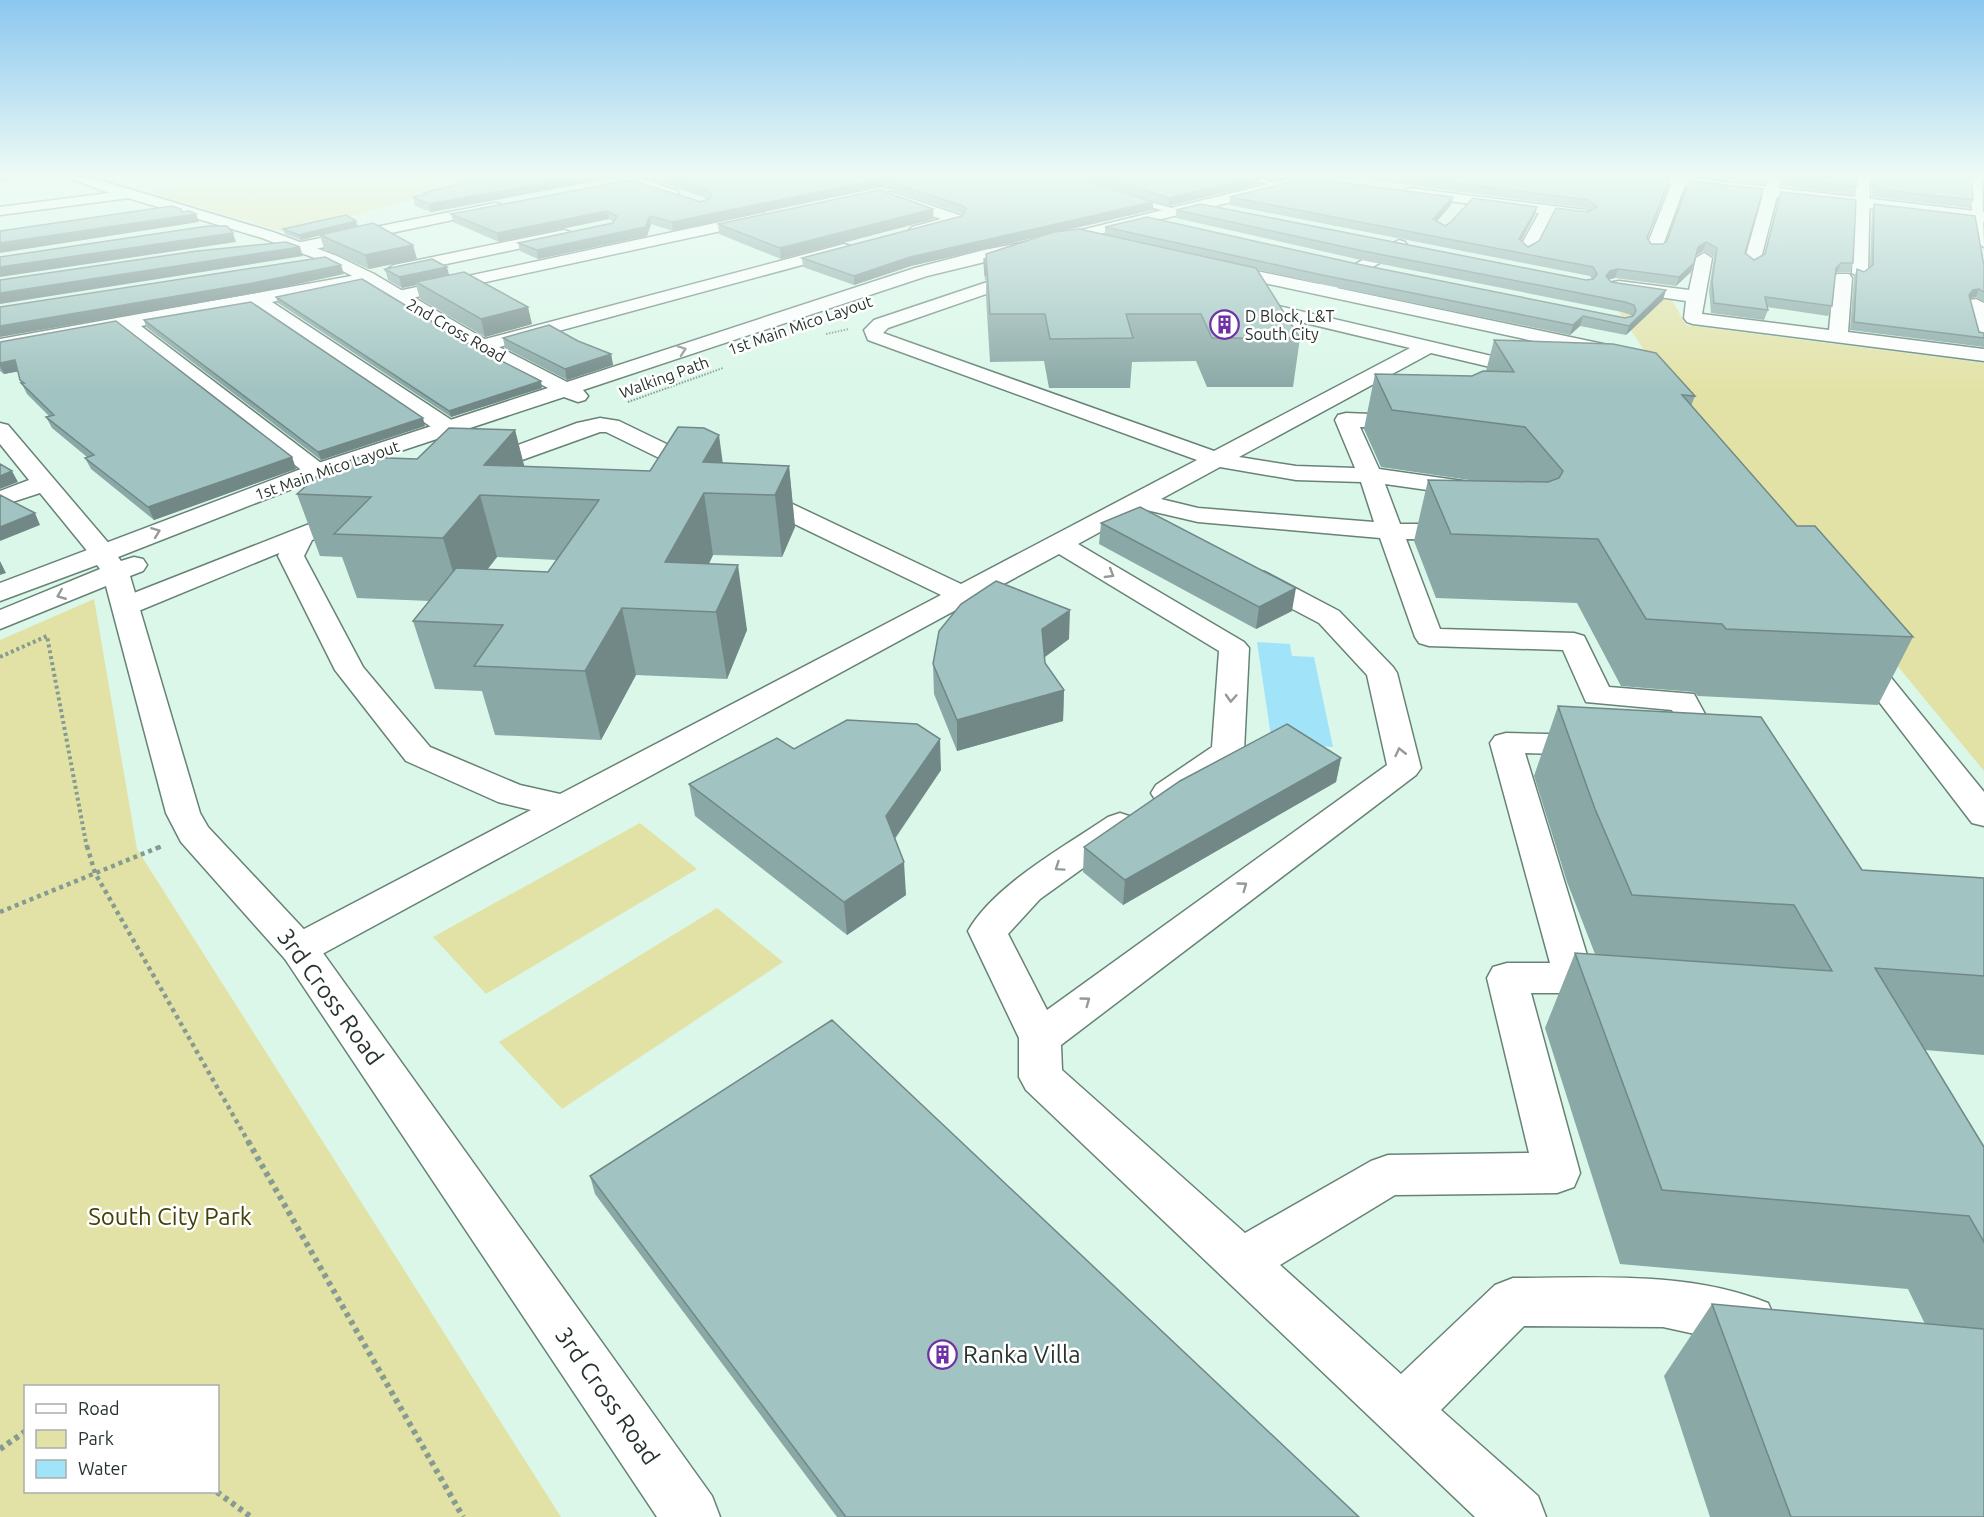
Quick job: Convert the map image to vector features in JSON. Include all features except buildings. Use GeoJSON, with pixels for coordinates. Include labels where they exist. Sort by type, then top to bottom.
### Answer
{"type":"FeatureCollection","features":[{"type":"Feature","properties":{"kind":"street"},"geometry":{"type":"LineString","coordinates":[[257,248],[261,248]]}},
{"type":"Feature","properties":{"kind":"street","name":"2nd Cross Road"},"geometry":{"type":"LineString","coordinates":[[301,248],[331,259],[367,277],[481,346],[575,394]]}},
{"type":"Feature","properties":{"kind":"street"},"geometry":{"type":"LineString","coordinates":[[0,345],[257,300],[506,248]]}},
{"type":"Feature","properties":{"kind":"street"},"geometry":{"type":"LineString","coordinates":[[398,296],[625,248]]}},
{"type":"Feature","properties":{"kind":"street"},"geometry":{"type":"LineString","coordinates":[[481,346],[848,248]]}},
{"type":"Feature","properties":{"kind":"street","name":"1st Main Mico Layout"},"geometry":{"type":"LineString","coordinates":[[0,620],[123,573],[317,471],[448,428],[575,394],[1035,248]]}},
{"type":"Feature","properties":{"kind":"street"},"geometry":{"type":"LineString","coordinates":[[1320,291],[1361,267],[1401,248]]}},
{"type":"Feature","properties":{"kind":"street"},"geometry":{"type":"LineString","coordinates":[[1752,262],[1756,248]]}},
{"type":"Feature","properties":{"kind":"street"},"geometry":{"type":"LineString","coordinates":[[1838,337],[1855,248]]}},
{"type":"Feature","properties":{"kind":"street"},"geometry":{"type":"LineString","coordinates":[[1704,258],[1698,297],[1692,314],[1694,318],[1984,355]]}},
{"type":"Feature","properties":{"kind":"street"},"geometry":{"type":"LineString","coordinates":[[295,265],[331,259]]}},
{"type":"Feature","properties":{"kind":"street"},"geometry":{"type":"LineString","coordinates":[[1338,262],[1384,272]]}},
{"type":"Feature","properties":{"kind":"street"},"geometry":{"type":"LineString","coordinates":[[1204,265],[1613,352]]}},
{"type":"Feature","properties":{"kind":"street"},"geometry":{"type":"LineString","coordinates":[[1050,267],[881,324],[873,330],[875,336],[1218,460],[1296,473],[1370,475],[1488,491]]}},
{"type":"Feature","properties":{"kind":"street"},"geometry":{"type":"LineString","coordinates":[[1615,285],[1698,297]]}},
{"type":"Feature","properties":{"kind":"street"},"geometry":{"type":"LineString","coordinates":[[1221,297],[1554,376]]}},
{"type":"Feature","properties":{"kind":"street"},"geometry":{"type":"LineString","coordinates":[[257,300],[448,428]]}},
{"type":"Feature","properties":{"kind":"street"},"geometry":{"type":"LineString","coordinates":[[1976,304],[1984,335]]}},
{"type":"Feature","properties":{"kind":"street"},"geometry":{"type":"LineString","coordinates":[[125,323],[317,471]]}},
{"type":"Feature","properties":{"kind":"street"},"geometry":{"type":"LineString","coordinates":[[299,949],[1427,347]]}},
{"type":"Feature","properties":{"kind":"street","name":"1st Main Mico Layout"},"geometry":{"type":"LineString","coordinates":[[234,524],[575,394]]}},
{"type":"Feature","properties":{"kind":"street"},"geometry":{"type":"LineString","coordinates":[[1436,422],[1346,420],[1370,475],[1430,637],[1574,642],[1597,695],[1683,701],[1708,748],[1673,747]]}},
{"type":"Feature","properties":{"kind":"street"},"geometry":{"type":"LineString","coordinates":[[454,477],[585,428],[600,424],[611,426],[963,595]]}},
{"type":"Feature","properties":{"kind":"street","name":"3rd Cross Road"},"geometry":{"type":"LineString","coordinates":[[3,440],[123,573],[183,813],[194,834],[299,949],[691,1517]]}},
{"type":"Feature","properties":{"kind":"street"},"geometry":{"type":"LineString","coordinates":[[0,499],[44,483]]}},
{"type":"Feature","properties":{"kind":"street"},"geometry":{"type":"LineString","coordinates":[[1132,505],[1198,515],[1390,531],[1484,532]]}},
{"type":"Feature","properties":{"kind":"street"},"geometry":{"type":"LineString","coordinates":[[1132,505],[1197,547]]}},
{"type":"Feature","properties":{"kind":"street"},"geometry":{"type":"LineString","coordinates":[[123,573],[302,535],[378,506]]}},
{"type":"Feature","properties":{"kind":"street"},"geometry":{"type":"LineString","coordinates":[[302,535],[291,556],[351,670],[418,754],[510,794],[566,807]]}},
{"type":"Feature","properties":{"kind":"street"},"geometry":{"type":"LineString","coordinates":[[1060,544],[1234,648],[1228,752],[1027,890],[987,931],[1040,1038],[1041,1077],[1517,1517]]}},
{"type":"Feature","properties":{"kind":"street"},"geometry":{"type":"LineString","coordinates":[[1040,1038],[1404,768],[1382,673],[1329,617],[1227,563]]}},
{"type":"Feature","properties":{"kind":"street","name":"1st Main Mico Layout"},"geometry":{"type":"LineString","coordinates":[[0,593],[123,573]]}},
{"type":"Feature","properties":{"kind":"street"},"geometry":{"type":"LineString","coordinates":[[1843,637],[1984,815]]}},
{"type":"Feature","properties":{"kind":"street"},"geometry":{"type":"LineString","coordinates":[[1241,1262],[1388,1174],[1557,1173],[1507,978],[1574,978],[1506,743],[1625,746]]}},
{"type":"Feature","properties":{"kind":"street"},"geometry":{"type":"LineString","coordinates":[[1401,1411],[1513,1302],[1663,1303],[1791,1329]]}},
{"type":"Feature","properties":{"kind":"path"},"geometry":{"type":"LineString","coordinates":[[820,336],[881,324]]}},
{"type":"Feature","properties":{"kind":"path","name":"Walking Path"},"geometry":{"type":"LineString","coordinates":[[600,424],[615,407],[728,366]]}},
{"type":"Feature","properties":{"kind":"path"},"geometry":{"type":"LineString","coordinates":[[0,657],[47,636],[88,854],[95,873],[463,1517]]}},
{"type":"Feature","properties":{"kind":"path"},"geometry":{"type":"LineString","coordinates":[[0,912],[194,834]]}},
{"type":"Feature","properties":{"kind":"path"},"geometry":{"type":"LineString","coordinates":[[0,1449],[24,1432]]}},
{"type":"Feature","properties":{"kind":"path"},"geometry":{"type":"LineString","coordinates":[[219,1493],[251,1517]]}},
{"type":"Feature","properties":{"kind":"green space"},"geometry":{"type":"Polygon","coordinates":[[[1606,292],[1672,300],[1686,325],[1984,363],[1984,771],[1668,387],[1606,292]]]}},
{"type":"Feature","properties":{"kind":"green space","name":"South City Park"},"geometry":{"type":"Polygon","coordinates":[[[94,599],[137,849],[561,1517],[0,1517],[0,640],[94,599]]]}},
{"type":"Feature","properties":{"kind":"green space"},"geometry":{"type":"Polygon","coordinates":[[[640,823],[697,869],[486,994],[433,937],[640,823]]]}},
{"type":"Feature","properties":{"kind":"green space"},"geometry":{"type":"Polygon","coordinates":[[[717,908],[783,962],[562,1109],[499,1042],[717,908]]]}},
{"type":"Feature","properties":{"kind":"water"},"geometry":{"type":"Polygon","coordinates":[[[1257,642],[1290,644],[1292,656],[1314,657],[1333,747],[1272,743],[1257,642]]]}},
{"type":"Feature","properties":{"kind":"place","name":"D Block, L&T South City"},"geometry":{"type":"Point","coordinates":[1224,325]}},
{"type":"Feature","properties":{"kind":"place","name":"Ranka Villa"},"geometry":{"type":"Point","coordinates":[942,1355]}}]}
